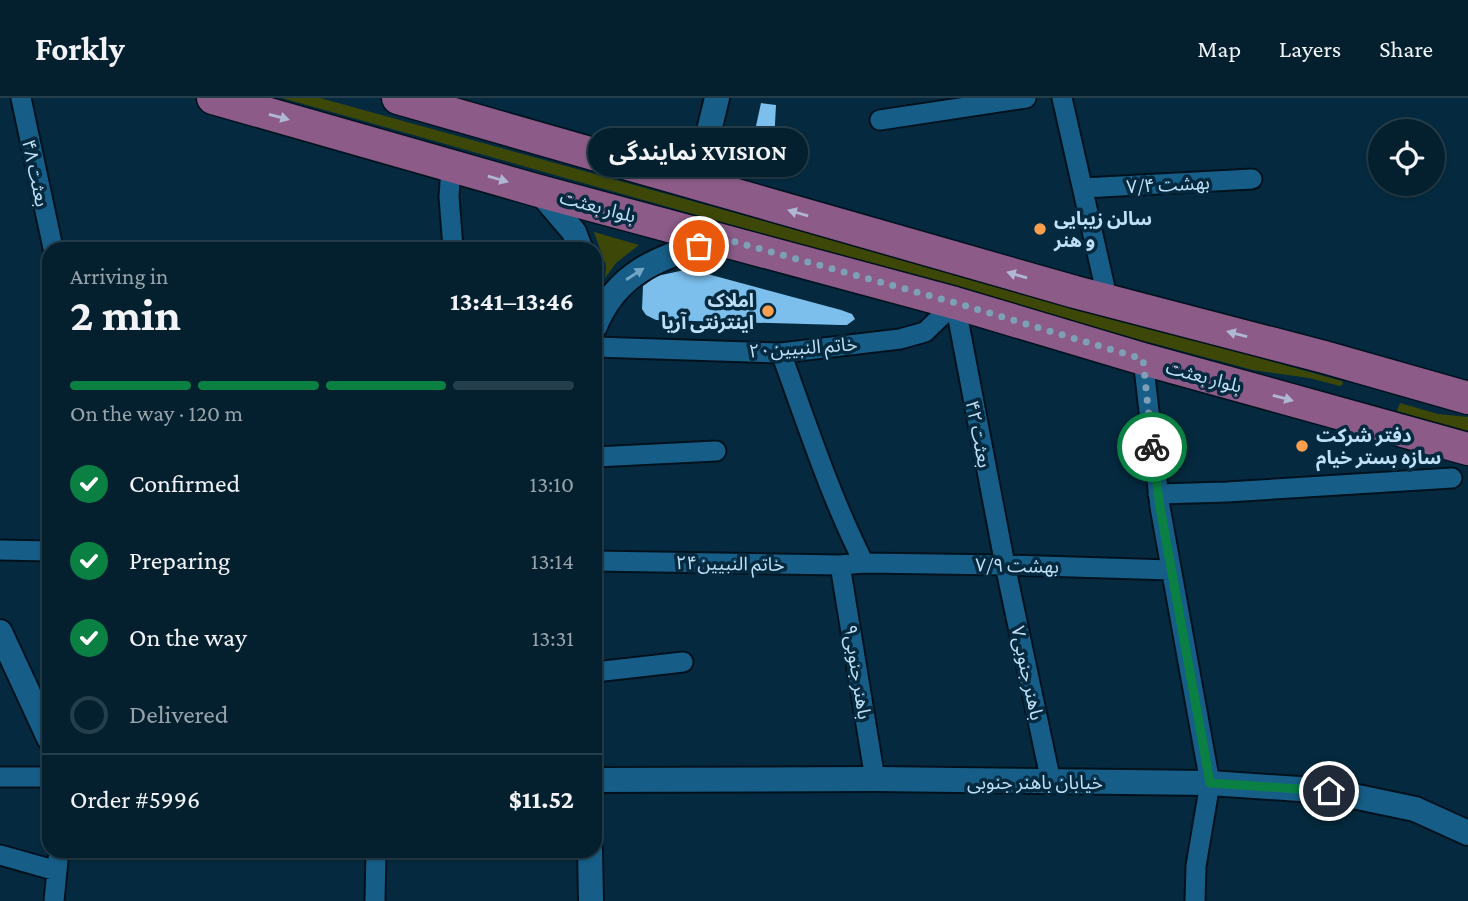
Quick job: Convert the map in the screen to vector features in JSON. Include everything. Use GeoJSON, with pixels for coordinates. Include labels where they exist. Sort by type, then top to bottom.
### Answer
{"type":"FeatureCollection","features":[{"type":"Feature","properties":{"kind":"main road"},"geometry":{"type":"LineString","coordinates":[[398,98],[1108,301],[1468,398]]}},
{"type":"Feature","properties":{"kind":"main road","name":"بلوار بعثت"},"geometry":{"type":"LineString","coordinates":[[233,101],[539,191],[956,303],[1143,359],[1468,449]]}},
{"type":"Feature","properties":{"kind":"main road"},"geometry":{"type":"LineString","coordinates":[[1362,419],[1376,372]]}},
{"type":"Feature","properties":{"kind":"street","name":"بعثت ۴۸"},"geometry":{"type":"LineString","coordinates":[[20,98],[52,242]]}},
{"type":"Feature","properties":{"kind":"street"},"geometry":{"type":"LineString","coordinates":[[696,184],[717,98]]}},
{"type":"Feature","properties":{"kind":"street"},"geometry":{"type":"LineString","coordinates":[[880,120],[1026,98]]}},
{"type":"Feature","properties":{"kind":"street"},"geometry":{"type":"LineString","coordinates":[[1062,98],[1108,301]]}},
{"type":"Feature","properties":{"kind":"street"},"geometry":{"type":"LineString","coordinates":[[451,166],[449,197],[453,242]]}},
{"type":"Feature","properties":{"kind":"street","name":"بهشت ۷/۴"},"geometry":{"type":"LineString","coordinates":[[1083,188],[1252,179]]}},
{"type":"Feature","properties":{"kind":"street"},"geometry":{"type":"LineString","coordinates":[[539,191],[574,232],[578,242]]}},
{"type":"Feature","properties":{"kind":"street"},"geometry":{"type":"LineString","coordinates":[[602,309],[621,283],[631,276],[664,258],[721,238]]}},
{"type":"Feature","properties":{"kind":"street","name":"خاتم النبیین۲۰"},"geometry":{"type":"LineString","coordinates":[[602,347],[781,353],[901,339],[925,332],[956,303]]}},
{"type":"Feature","properties":{"kind":"street","name":"بعثت ۴۲"},"geometry":{"type":"LineString","coordinates":[[956,303],[1005,565]]}},
{"type":"Feature","properties":{"kind":"street"},"geometry":{"type":"LineString","coordinates":[[781,353],[819,458],[864,564]]}},
{"type":"Feature","properties":{"kind":"street"},"geometry":{"type":"LineString","coordinates":[[1143,359],[1158,494],[1210,783],[1196,866],[1195,901]]}},
{"type":"Feature","properties":{"kind":"street"},"geometry":{"type":"LineString","coordinates":[[602,457],[716,451]]}},
{"type":"Feature","properties":{"kind":"street"},"geometry":{"type":"LineString","coordinates":[[1158,494],[1452,478]]}},
{"type":"Feature","properties":{"kind":"street"},"geometry":{"type":"LineString","coordinates":[[0,550],[42,551]]}},
{"type":"Feature","properties":{"kind":"street","name":"خاتم النبیین۲۴"},"geometry":{"type":"LineString","coordinates":[[602,561],[864,564]]}},
{"type":"Feature","properties":{"kind":"street","name":"بهشت ۷/۹"},"geometry":{"type":"LineString","coordinates":[[864,564],[1171,570]]}},
{"type":"Feature","properties":{"kind":"street","name":"باهنر جنوبی۹"},"geometry":{"type":"LineString","coordinates":[[840,565],[875,779]]}},
{"type":"Feature","properties":{"kind":"street","name":"باهنر جنوبی۷"},"geometry":{"type":"LineString","coordinates":[[1005,565],[1051,782]]}},
{"type":"Feature","properties":{"kind":"street"},"geometry":{"type":"LineString","coordinates":[[0,632],[42,723]]}},
{"type":"Feature","properties":{"kind":"street"},"geometry":{"type":"LineString","coordinates":[[602,671],[683,662]]}},
{"type":"Feature","properties":{"kind":"street"},"geometry":{"type":"LineString","coordinates":[[0,777],[42,777]]}},
{"type":"Feature","properties":{"kind":"street","name":"خیابان باهنر جنوبی"},"geometry":{"type":"LineString","coordinates":[[602,780],[875,779],[1210,783],[1329,791],[1415,809],[1468,833]]}},
{"type":"Feature","properties":{"kind":"street"},"geometry":{"type":"LineString","coordinates":[[0,855],[57,871]]}},
{"type":"Feature","properties":{"kind":"street"},"geometry":{"type":"LineString","coordinates":[[54,901],[58,858]]}},
{"type":"Feature","properties":{"kind":"street"},"geometry":{"type":"LineString","coordinates":[[375,901],[376,858]]}},
{"type":"Feature","properties":{"kind":"street"},"geometry":{"type":"LineString","coordinates":[[590,858],[591,901]]}},
{"type":"Feature","properties":{"kind":"green space"},"geometry":{"type":"Polygon","coordinates":[[[282,98],[320,98],[1342,381],[1343,384],[1340,386],[1309,378],[1253,370],[1133,338],[282,98]]]}},
{"type":"Feature","properties":{"kind":"green space"},"geometry":{"type":"Polygon","coordinates":[[[594,232],[639,245],[616,263],[605,278],[602,242],[598,242],[594,232]]]}},
{"type":"Feature","properties":{"kind":"green space"},"geometry":{"type":"Polygon","coordinates":[[[1400,403],[1438,414],[1468,417],[1468,432],[1397,411],[1400,403]]]}},
{"type":"Feature","properties":{"kind":"building"},"geometry":{"type":"Polygon","coordinates":[[[761,103],[776,105],[773,161],[759,159],[751,149],[761,103]]]}},
{"type":"Feature","properties":{"kind":"building"},"geometry":{"type":"Polygon","coordinates":[[[689,269],[841,310],[852,314],[855,319],[847,325],[841,325],[656,320],[646,315],[642,309],[643,286],[657,276],[689,269]]]}},
{"type":"Feature","properties":{"kind":"way so far"},"geometry":{"type":"LineString","coordinates":[[699,246],[721,238],[956,303],[1143,359],[1152,447]]}},
{"type":"Feature","properties":{"kind":"place","name":"سالن زیبایی و هنر"},"geometry":{"type":"Point","coordinates":[1040,229]}},
{"type":"Feature","properties":{"kind":"place","name":"نمایندگی XVISION"},"geometry":{"type":"Point","coordinates":[699,246]}},
{"type":"Feature","properties":{"kind":"place","name":"املاک اینترنتی آریا"},"geometry":{"type":"Point","coordinates":[768,311]}},
{"type":"Feature","properties":{"kind":"place","name":"دفتر شرکت سازه بستر خیام"},"geometry":{"type":"Point","coordinates":[1302,446]}},
{"type":"Feature","properties":{"kind":"route"},"geometry":{"type":"LineString","coordinates":[[1152,447],[1160,507],[1210,783],[1329,791]]}}]}
